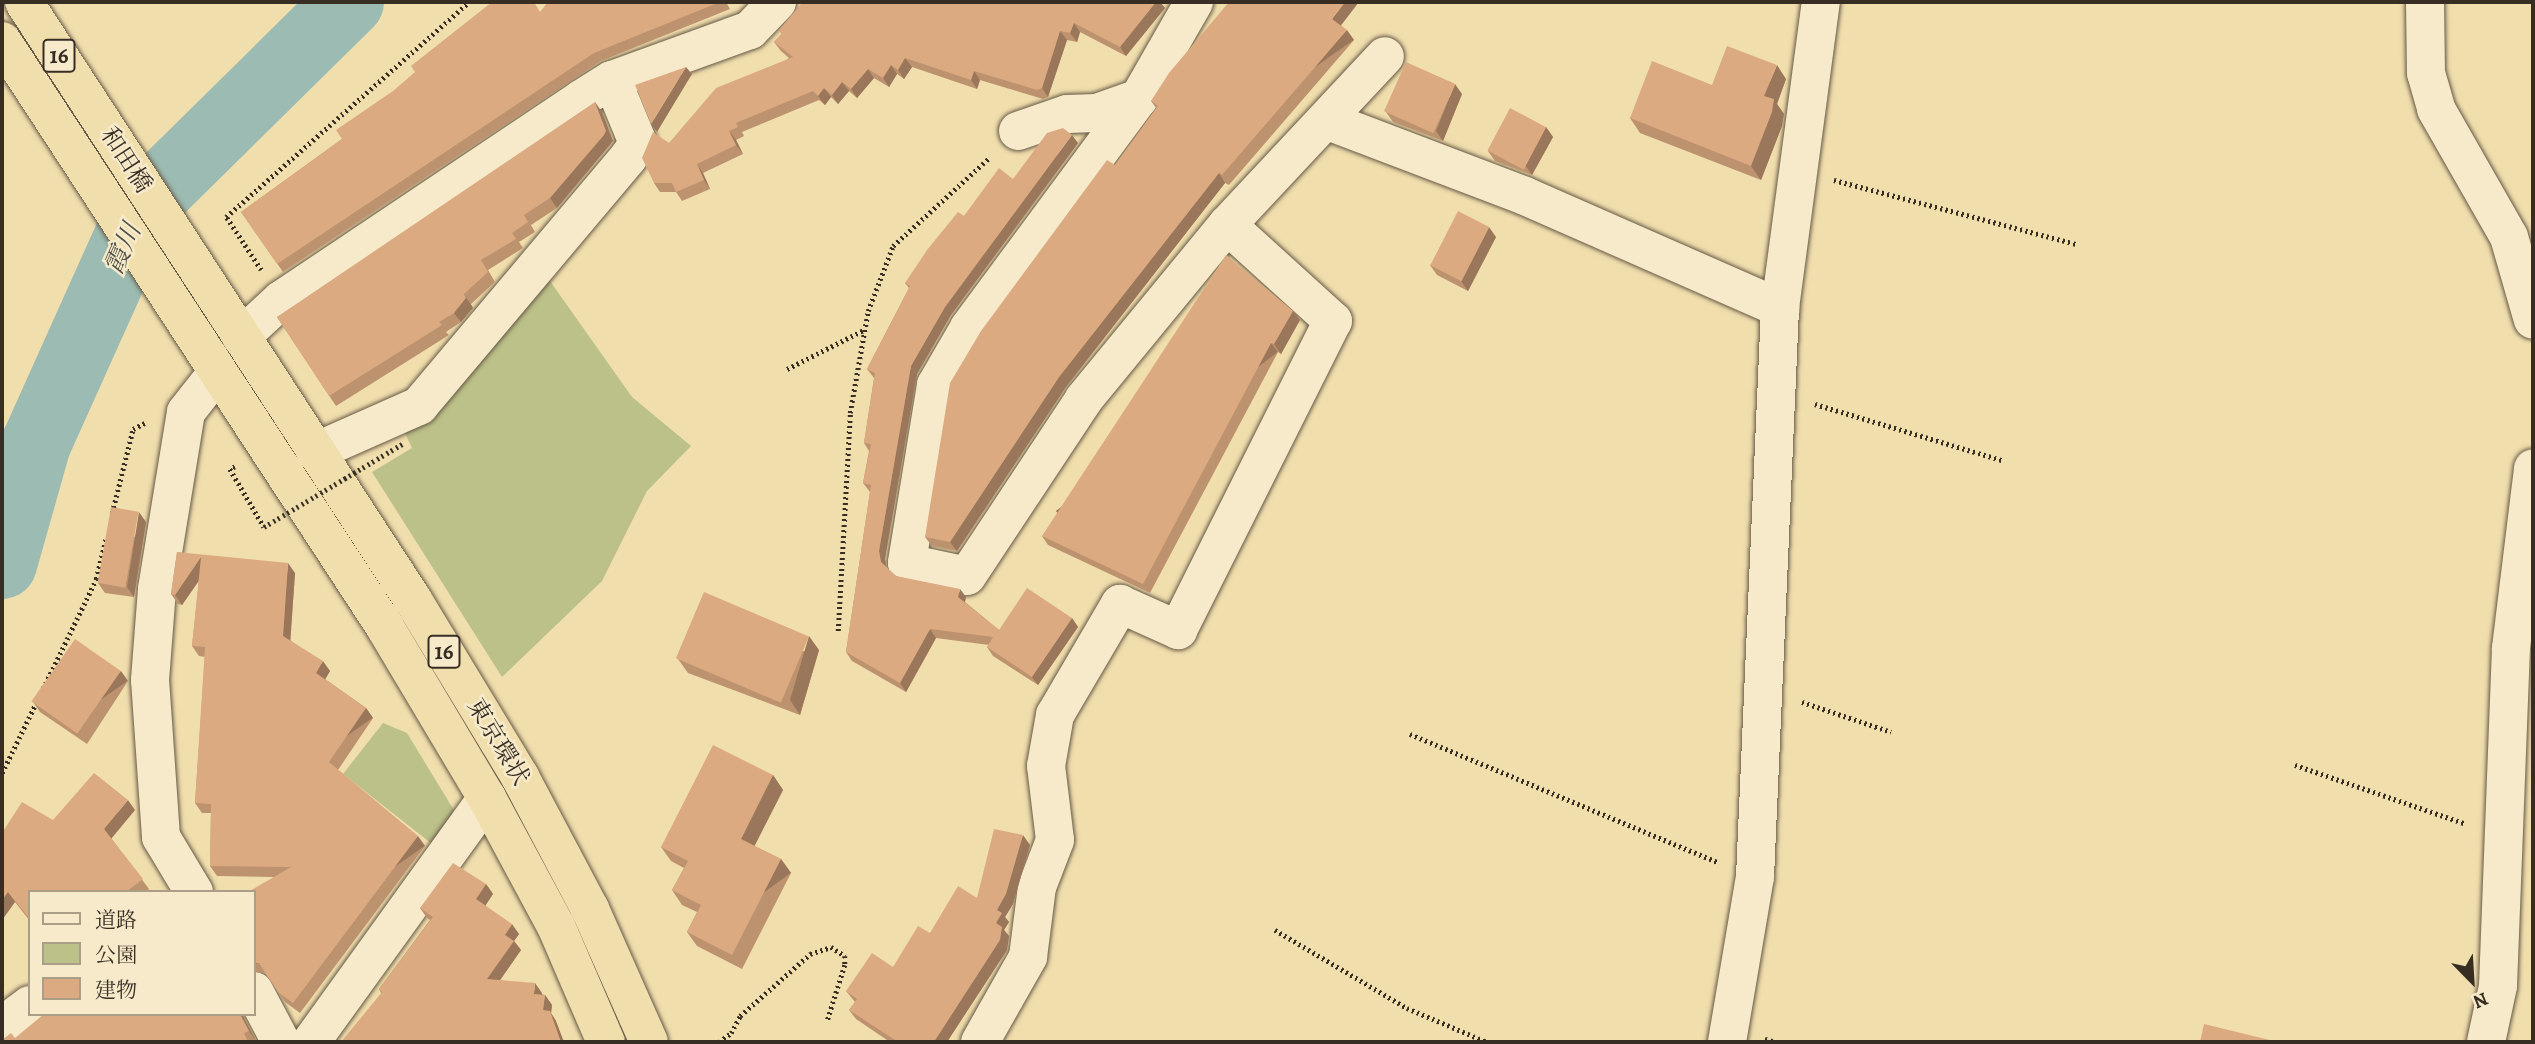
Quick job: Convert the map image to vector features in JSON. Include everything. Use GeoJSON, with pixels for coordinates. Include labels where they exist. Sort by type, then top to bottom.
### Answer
{"type":"FeatureCollection","features":[{"type":"Feature","properties":{"kind":"highway","name":"和田橋"},"geometry":{"type":"LineString","coordinates":[[24,2],[205,281]]}},
{"type":"Feature","properties":{"kind":"highway","name":"和田橋"},"geometry":{"type":"LineString","coordinates":[[2,41],[177,310]]}},
{"type":"Feature","properties":{"kind":"highway","name":"東京環状"},"geometry":{"type":"LineString","coordinates":[[205,281],[520,776],[590,909],[649,1042]]}},
{"type":"Feature","properties":{"kind":"highway","name":"東京環状"},"geometry":{"type":"LineString","coordinates":[[177,310],[216,374],[385,627],[487,798],[556,926],[606,1042]]}},
{"type":"Feature","properties":{"kind":"street"},"geometry":{"type":"LineString","coordinates":[[241,337],[281,300],[612,80],[750,30],[778,2]]}},
{"type":"Feature","properties":{"kind":"street"},"geometry":{"type":"LineString","coordinates":[[1194,2],[1139,98],[977,317],[936,385],[907,563],[967,576],[1084,399],[1227,225],[1328,121],[1385,56]]}},
{"type":"Feature","properties":{"kind":"street"},"geometry":{"type":"LineString","coordinates":[[1727,1042],[1755,877],[1779,393],[1780,308],[1796,170],[1821,2]]}},
{"type":"Feature","properties":{"kind":"street"},"geometry":{"type":"LineString","coordinates":[[2425,2],[2426,74],[2437,109],[2509,237],[2533,320]]}},
{"type":"Feature","properties":{"kind":"street"},"geometry":{"type":"LineString","coordinates":[[315,452],[419,406],[628,158],[638,143],[612,80]]}},
{"type":"Feature","properties":{"kind":"street"},"geometry":{"type":"LineString","coordinates":[[1018,131],[1066,114],[1097,113],[1139,98]]}},
{"type":"Feature","properties":{"kind":"street"},"geometry":{"type":"LineString","coordinates":[[1328,121],[1525,196],[1780,308]]}},
{"type":"Feature","properties":{"kind":"street"},"geometry":{"type":"LineString","coordinates":[[980,1042],[1028,957],[1037,887],[1055,840],[1046,766],[1055,715],[1119,604],[1178,630],[1333,321],[1227,225]]}},
{"type":"Feature","properties":{"kind":"street"},"geometry":{"type":"LineString","coordinates":[[186,889],[161,837],[150,680],[157,589],[186,412],[216,374]]}},
{"type":"Feature","properties":{"kind":"street"},"geometry":{"type":"LineString","coordinates":[[2486,1042],[2498,986],[2511,648],[2533,468]]}},
{"type":"Feature","properties":{"kind":"street"},"geometry":{"type":"LineString","coordinates":[[311,1042],[487,798]]}},
{"type":"Feature","properties":{"kind":"street"},"geometry":{"type":"LineString","coordinates":[[256,995],[281,1042]]}},
{"type":"Feature","properties":{"kind":"street"},"geometry":{"type":"LineString","coordinates":[[2,1026],[28,1006]]}},
{"type":"Feature","properties":{"kind":"path"},"geometry":{"type":"LineString","coordinates":[[281,300],[226,217],[469,2]]}},
{"type":"Feature","properties":{"kind":"path"},"geometry":{"type":"LineString","coordinates":[[838,631],[850,413],[865,330],[893,246],[1018,131]]}},
{"type":"Feature","properties":{"kind":"path"},"geometry":{"type":"LineString","coordinates":[[1796,170],[2077,244]]}},
{"type":"Feature","properties":{"kind":"path"},"geometry":{"type":"LineString","coordinates":[[787,369],[865,330]]}},
{"type":"Feature","properties":{"kind":"path"},"geometry":{"type":"LineString","coordinates":[[1779,393],[2002,460]]}},
{"type":"Feature","properties":{"kind":"path"},"geometry":{"type":"LineString","coordinates":[[111,516],[133,429],[155,419]]}},
{"type":"Feature","properties":{"kind":"path"},"geometry":{"type":"LineString","coordinates":[[230,469],[264,527],[404,443]]}},
{"type":"Feature","properties":{"kind":"path"},"geometry":{"type":"LineString","coordinates":[[2,774],[96,579],[108,529]]}},
{"type":"Feature","properties":{"kind":"path"},"geometry":{"type":"LineString","coordinates":[[1765,690],[1891,732]]}},
{"type":"Feature","properties":{"kind":"path"},"geometry":{"type":"LineString","coordinates":[[1410,734],[1755,877]]}},
{"type":"Feature","properties":{"kind":"path"},"geometry":{"type":"LineString","coordinates":[[2295,765],[2503,836]]}},
{"type":"Feature","properties":{"kind":"path"},"geometry":{"type":"LineString","coordinates":[[1275,930],[1407,1008],[1487,1042]]}},
{"type":"Feature","properties":{"kind":"path"},"geometry":{"type":"LineString","coordinates":[[719,1042],[731,1033],[740,1016],[810,954],[831,947],[845,957],[845,965],[827,1023]]}},
{"type":"Feature","properties":{"kind":"green space"},"geometry":{"type":"Polygon","coordinates":[[[545,274],[632,397],[691,446],[647,491],[602,581],[502,677],[372,472],[412,448],[401,425],[545,274]]]}},
{"type":"Feature","properties":{"kind":"green space"},"geometry":{"type":"Polygon","coordinates":[[[383,723],[407,733],[455,812],[432,844],[343,774],[383,723]]]}},
{"type":"Feature","properties":{"kind":"building"},"geometry":{"type":"Polygon","coordinates":[[[492,2],[534,2],[540,12],[548,2],[720,2],[594,53],[277,264],[241,212],[342,139],[336,130],[393,91],[415,72],[411,66],[492,2]]]}},
{"type":"Feature","properties":{"kind":"building"},"geometry":{"type":"Polygon","coordinates":[[[803,2],[1156,2],[1120,47],[1074,23],[1070,33],[1060,31],[1042,88],[1037,90],[974,71],[971,80],[905,58],[898,70],[891,65],[883,78],[868,69],[851,89],[842,82],[832,95],[824,88],[818,96],[813,91],[736,123],[738,127],[729,131],[736,145],[697,164],[704,180],[676,192],[672,183],[654,183],[642,158],[653,132],[669,143],[716,88],[793,57],[774,42],[782,33],[779,30],[803,2]]]}},
{"type":"Feature","properties":{"kind":"building"},"geometry":{"type":"Polygon","coordinates":[[[1229,2],[1345,2],[1332,19],[1347,30],[1222,175],[1219,173],[1059,377],[950,542],[925,537],[950,383],[981,331],[1107,160],[1115,165],[1158,106],[1151,101],[1169,73],[1229,2]]]}},
{"type":"Feature","properties":{"kind":"building"},"geometry":{"type":"Polygon","coordinates":[[[1727,46],[1777,65],[1764,96],[1774,99],[1772,112],[1751,166],[1630,118],[1652,61],[1712,85],[1727,46]]]}},
{"type":"Feature","properties":{"kind":"building"},"geometry":{"type":"Polygon","coordinates":[[[1406,62],[1455,84],[1433,133],[1384,111],[1406,62]]]}},
{"type":"Feature","properties":{"kind":"building"},"geometry":{"type":"Polygon","coordinates":[[[686,67],[651,124],[635,85],[686,67]]]}},
{"type":"Feature","properties":{"kind":"building"},"geometry":{"type":"Polygon","coordinates":[[[595,102],[606,131],[604,135],[550,198],[524,215],[528,222],[512,233],[516,239],[481,260],[488,272],[464,294],[466,298],[454,313],[439,322],[442,325],[329,396],[277,317],[595,102]]]}},
{"type":"Feature","properties":{"kind":"building"},"geometry":{"type":"Polygon","coordinates":[[[1510,108],[1546,127],[1524,170],[1487,150],[1510,108]]]}},
{"type":"Feature","properties":{"kind":"building"},"geometry":{"type":"Polygon","coordinates":[[[1063,128],[1072,135],[945,307],[911,366],[879,551],[881,562],[896,576],[960,589],[958,597],[999,630],[1027,588],[1072,618],[1032,677],[987,647],[993,637],[930,629],[900,683],[846,652],[871,485],[863,483],[871,444],[864,443],[875,373],[867,369],[910,286],[905,283],[927,250],[958,212],[964,216],[999,168],[1013,179],[1047,133],[1063,128]]]}},
{"type":"Feature","properties":{"kind":"building"},"geometry":{"type":"Polygon","coordinates":[[[1458,211],[1489,227],[1461,281],[1430,265],[1458,211]]]}},
{"type":"Feature","properties":{"kind":"building"},"geometry":{"type":"Polygon","coordinates":[[[1226,255],[1293,311],[1274,344],[1271,343],[1143,584],[1042,536],[1226,255]]]}},
{"type":"Feature","properties":{"kind":"building"},"geometry":{"type":"Polygon","coordinates":[[[111,507],[139,512],[125,588],[98,583],[111,507]]]}},
{"type":"Feature","properties":{"kind":"building"},"geometry":{"type":"Polygon","coordinates":[[[177,552],[288,563],[283,636],[323,661],[316,673],[366,708],[329,762],[418,836],[293,1003],[278,992],[259,963],[256,963],[256,890],[251,890],[291,867],[210,866],[211,804],[195,803],[205,647],[192,646],[201,557],[175,595],[171,594],[177,552]]]}},
{"type":"Feature","properties":{"kind":"building"},"geometry":{"type":"Polygon","coordinates":[[[704,592],[809,637],[781,703],[676,658],[704,592]]]}},
{"type":"Feature","properties":{"kind":"building"},"geometry":{"type":"Polygon","coordinates":[[[75,639],[121,671],[77,733],[31,701],[75,639]]]}},
{"type":"Feature","properties":{"kind":"building"},"geometry":{"type":"Polygon","coordinates":[[[713,745],[773,775],[741,839],[781,859],[732,955],[687,932],[701,905],[672,890],[688,861],[661,847],[713,745]]]}},
{"type":"Feature","properties":{"kind":"building"},"geometry":{"type":"Polygon","coordinates":[[[94,773],[128,800],[104,829],[143,879],[129,890],[28,890],[28,917],[8,892],[2,900],[2,833],[22,802],[53,820],[94,773]]]}},
{"type":"Feature","properties":{"kind":"building"},"geometry":{"type":"Polygon","coordinates":[[[994,829],[1023,835],[1006,894],[997,910],[1002,913],[996,923],[1002,927],[1000,940],[934,1042],[898,1042],[849,1010],[857,999],[846,991],[872,953],[893,967],[918,926],[930,933],[958,886],[977,898],[994,829]]]}},
{"type":"Feature","properties":{"kind":"building"},"geometry":{"type":"Polygon","coordinates":[[[453,863],[486,884],[476,899],[512,924],[505,935],[514,941],[487,979],[535,983],[534,994],[545,995],[543,1010],[550,1011],[561,1042],[341,1042],[382,992],[379,989],[433,917],[420,908],[453,863]]]}},
{"type":"Feature","properties":{"kind":"building"},"geometry":{"type":"Polygon","coordinates":[[[42,1016],[241,1016],[249,1031],[244,1033],[248,1042],[2,1042],[11,1033],[15,1038],[42,1016]]]}},
{"type":"Feature","properties":{"kind":"building"},"geometry":{"type":"Polygon","coordinates":[[[2204,1024],[2278,1042],[2200,1042],[2204,1024]]]}},
{"type":"Feature","properties":{"kind":"waterway","name":"霞川"},"geometry":{"type":"LineString","coordinates":[[2,564],[36,444],[144,204],[349,2]]}}]}
